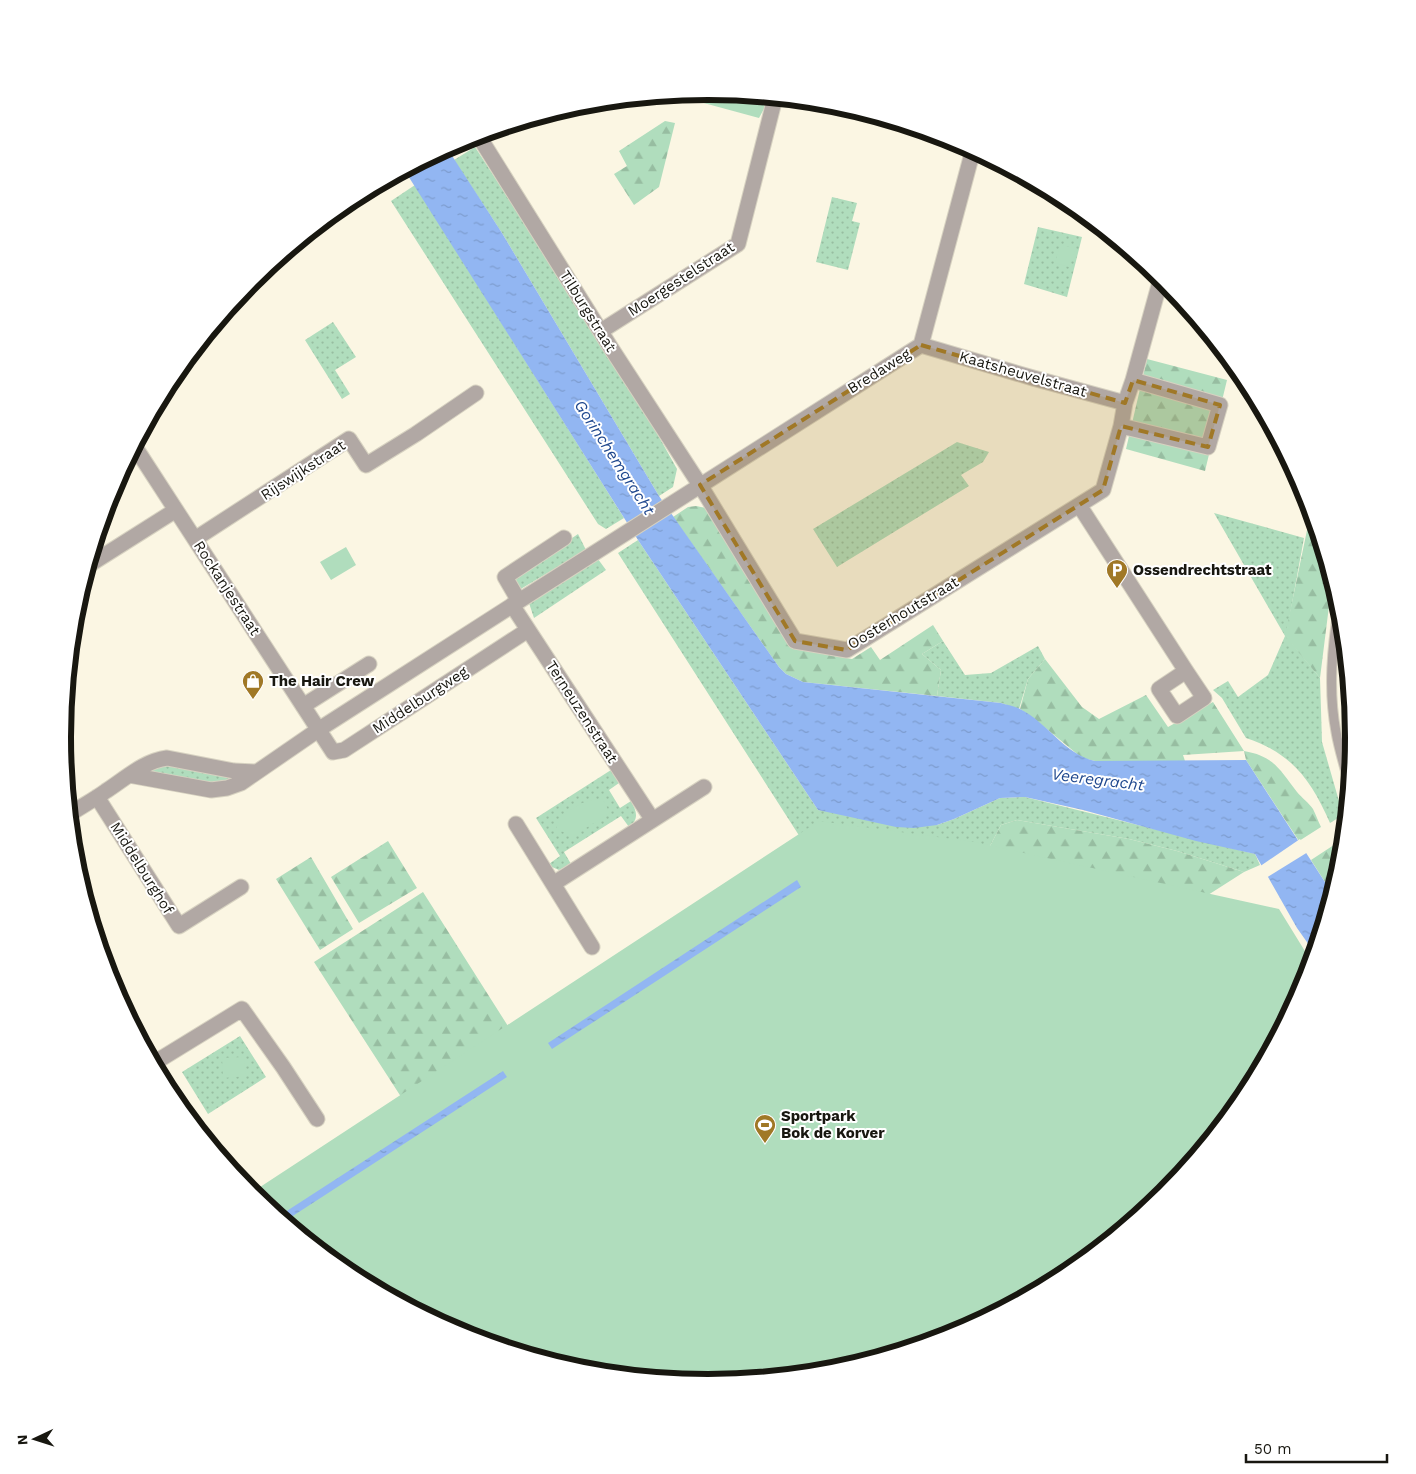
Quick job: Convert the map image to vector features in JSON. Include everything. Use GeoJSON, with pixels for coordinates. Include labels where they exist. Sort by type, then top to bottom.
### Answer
{"type":"FeatureCollection","features":[{"type":"Feature","properties":{"kind":"street","name":"Moergestelstraat"},"geometry":{"type":"LineString","coordinates":[[601,331],[738,244],[773,104]]}},
{"type":"Feature","properties":{"kind":"street","name":"Tilburgstraat"},"geometry":{"type":"LineString","coordinates":[[482,142],[700,485]]}},
{"type":"Feature","properties":{"kind":"street","name":"Bredaweg"},"geometry":{"type":"LineString","coordinates":[[631,530],[921,345],[971,158]]}},
{"type":"Feature","properties":{"kind":"street","name":"Oosterhoutstraat"},"geometry":{"type":"LineString","coordinates":[[700,485],[795,641],[847,650],[1103,490],[1158,287]]}},
{"type":"Feature","properties":{"kind":"street","name":"Kaatsheuvelstraat"},"geometry":{"type":"LineString","coordinates":[[921,345],[1033,378],[1126,402]]}},
{"type":"Feature","properties":{"kind":"street"},"geometry":{"type":"LineString","coordinates":[[1121,426],[1208,447],[1220,405],[1133,380]]}},
{"type":"Feature","properties":{"kind":"street","name":"Rijswijkstraat"},"geometry":{"type":"LineString","coordinates":[[195,539],[349,439],[366,466],[476,393]]}},
{"type":"Feature","properties":{"kind":"street","name":"Rockanjestraat"},"geometry":{"type":"LineString","coordinates":[[138,452],[318,730]]}},
{"type":"Feature","properties":{"kind":"street"},"geometry":{"type":"LineString","coordinates":[[1080,505],[1186,671]]}},
{"type":"Feature","properties":{"kind":"street"},"geometry":{"type":"LineString","coordinates":[[97,560],[176,510]]}},
{"type":"Feature","properties":{"kind":"street","name":"Middelburgweg"},"geometry":{"type":"LineString","coordinates":[[129,775],[211,790],[227,788],[241,783],[318,730],[631,530]]}},
{"type":"Feature","properties":{"kind":"street"},"geometry":{"type":"LineString","coordinates":[[515,603],[505,577],[564,538]]}},
{"type":"Feature","properties":{"kind":"street","name":"Terneuzenstraat"},"geometry":{"type":"LineString","coordinates":[[515,603],[528,630],[652,819]]}},
{"type":"Feature","properties":{"kind":"street","name":"Middelburgweg"},"geometry":{"type":"LineString","coordinates":[[318,730],[334,752],[344,750],[528,630]]}},
{"type":"Feature","properties":{"kind":"street"},"geometry":{"type":"LineString","coordinates":[[303,706],[368,664]]}},
{"type":"Feature","properties":{"kind":"street"},"geometry":{"type":"LineString","coordinates":[[76,810],[146,764],[157,759],[167,758],[234,771],[255,772]]}},
{"type":"Feature","properties":{"kind":"street"},"geometry":{"type":"LineString","coordinates":[[553,884],[704,787]]}},
{"type":"Feature","properties":{"kind":"street","name":"Middelburghof"},"geometry":{"type":"LineString","coordinates":[[97,797],[179,926],[241,887]]}},
{"type":"Feature","properties":{"kind":"street"},"geometry":{"type":"LineString","coordinates":[[516,824],[592,947]]}},
{"type":"Feature","properties":{"kind":"street"},"geometry":{"type":"LineString","coordinates":[[159,1059],[242,1009],[317,1119]]}},
{"type":"Feature","properties":{"kind":"lane"},"geometry":{"type":"LineString","coordinates":[[1335,627],[1332,643],[1331,674],[1336,731],[1344,763]]}},
{"type":"Feature","properties":{"kind":"highlighted area"},"geometry":{"type":"Polygon","coordinates":[[[921,345],[1125,403],[1133,380],[1220,405],[1208,447],[1121,426],[1103,490],[847,650],[795,641],[700,485],[921,345]]]}},
{"type":"Feature","properties":{"kind":"green space"},"geometry":{"type":"Polygon","coordinates":[[[695,101],[766,104],[759,118],[695,101]]]}},
{"type":"Feature","properties":{"kind":"green space"},"geometry":{"type":"Polygon","coordinates":[[[665,121],[675,123],[659,187],[634,205],[614,174],[627,166],[619,151],[665,121]]]}},
{"type":"Feature","properties":{"kind":"green space"},"geometry":{"type":"Polygon","coordinates":[[[475,147],[635,394],[677,469],[673,487],[659,496],[502,233],[454,160],[475,147]]]}},
{"type":"Feature","properties":{"kind":"green space"},"geometry":{"type":"Polygon","coordinates":[[[415,185],[624,518],[606,529],[598,524],[391,201],[415,185]]]}},
{"type":"Feature","properties":{"kind":"green space"},"geometry":{"type":"Polygon","coordinates":[[[832,197],[857,203],[852,221],[860,223],[848,270],[816,262],[832,197]]]}},
{"type":"Feature","properties":{"kind":"green space"},"geometry":{"type":"Polygon","coordinates":[[[1038,227],[1082,237],[1067,297],[1024,284],[1038,227]]]}},
{"type":"Feature","properties":{"kind":"green space"},"geometry":{"type":"Polygon","coordinates":[[[1060,244],[1076,249],[1069,267],[1055,263],[1060,244]]]}},
{"type":"Feature","properties":{"kind":"green space"},"geometry":{"type":"Polygon","coordinates":[[[333,322],[356,357],[335,370],[350,394],[342,399],[305,340],[333,322]]]}},
{"type":"Feature","properties":{"kind":"green space"},"geometry":{"type":"Polygon","coordinates":[[[1147,359],[1227,380],[1205,471],[1126,449],[1147,359]]]}},
{"type":"Feature","properties":{"kind":"green space"},"geometry":{"type":"Polygon","coordinates":[[[957,442],[989,452],[983,462],[961,475],[969,486],[837,567],[813,529],[957,442]]]}},
{"type":"Feature","properties":{"kind":"green space"},"geometry":{"type":"Polygon","coordinates":[[[688,507],[706,508],[796,649],[852,659],[871,647],[880,660],[933,625],[943,641],[922,654],[941,670],[937,696],[803,682],[786,674],[779,667],[673,517],[688,507]]]}},
{"type":"Feature","properties":{"kind":"green space"},"geometry":{"type":"Polygon","coordinates":[[[1214,513],[1304,538],[1286,636],[1320,678],[1322,742],[1340,806],[1339,817],[1330,823],[1315,794],[1298,770],[1276,752],[1246,738],[1222,698],[1213,690],[1228,681],[1238,697],[1268,675],[1285,636],[1214,513]]]}},
{"type":"Feature","properties":{"kind":"green space"},"geometry":{"type":"Polygon","coordinates":[[[1308,525],[1330,600],[1320,678],[1285,636],[1308,525]]]}},
{"type":"Feature","properties":{"kind":"green space"},"geometry":{"type":"Polygon","coordinates":[[[578,534],[586,550],[519,590],[512,579],[578,534]]]}},
{"type":"Feature","properties":{"kind":"green space"},"geometry":{"type":"Polygon","coordinates":[[[638,540],[818,810],[937,825],[1000,798],[1025,797],[1255,854],[1260,865],[1244,872],[1177,851],[1129,839],[1017,820],[1001,825],[990,846],[800,837],[618,553],[638,540]]]}},
{"type":"Feature","properties":{"kind":"green space"},"geometry":{"type":"Polygon","coordinates":[[[346,547],[356,565],[331,580],[320,562],[346,547]]]}},
{"type":"Feature","properties":{"kind":"green space"},"geometry":{"type":"Polygon","coordinates":[[[595,555],[606,570],[534,618],[529,603],[595,555]]]}},
{"type":"Feature","properties":{"kind":"green space"},"geometry":{"type":"Polygon","coordinates":[[[943,641],[965,675],[991,673],[1038,646],[1045,659],[1028,679],[1019,709],[1001,703],[937,696],[941,670],[922,654],[943,641]]]}},
{"type":"Feature","properties":{"kind":"green space"},"geometry":{"type":"Polygon","coordinates":[[[1045,659],[1082,707],[1099,719],[1146,695],[1168,727],[1213,702],[1244,751],[1183,755],[1185,761],[1095,761],[1082,758],[1020,709],[1028,679],[1045,659]]]}},
{"type":"Feature","properties":{"kind":"green space"},"geometry":{"type":"Polygon","coordinates":[[[1342,685],[1344,723],[1342,699],[1342,685]]]}},
{"type":"Feature","properties":{"kind":"green space"},"geometry":{"type":"Polygon","coordinates":[[[1244,751],[1263,756],[1275,765],[1313,809],[1321,827],[1299,841],[1246,760],[1244,751]]]}},
{"type":"Feature","properties":{"kind":"green space"},"geometry":{"type":"Polygon","coordinates":[[[181,765],[239,778],[219,784],[145,772],[163,766],[181,765]]]}},
{"type":"Feature","properties":{"kind":"green space"},"geometry":{"type":"Polygon","coordinates":[[[611,770],[619,783],[609,790],[620,808],[631,801],[636,812],[636,818],[629,827],[621,816],[564,852],[571,864],[559,870],[552,867],[549,864],[560,856],[536,818],[611,770]]]}},
{"type":"Feature","properties":{"kind":"green space"},"geometry":{"type":"Polygon","coordinates":[[[602,798],[610,813],[573,836],[556,829],[560,816],[582,803],[602,798]]]}},
{"type":"Feature","properties":{"kind":"green space"},"geometry":{"type":"Polygon","coordinates":[[[1017,820],[1129,839],[1177,851],[1244,872],[1161,925],[990,846],[1001,825],[1017,820]]]}},
{"type":"Feature","properties":{"kind":"green space","name":"Sportpark Bok de Korver"},"geometry":{"type":"Polygon","coordinates":[[[819,821],[974,842],[1279,909],[1307,954],[1279,1019],[1237,1091],[1187,1157],[1128,1216],[1062,1266],[990,1308],[913,1340],[832,1362],[750,1372],[708,1374],[666,1372],[584,1362],[503,1340],[426,1308],[354,1266],[288,1216],[259,1188],[819,821]]]}},
{"type":"Feature","properties":{"kind":"green space"},"geometry":{"type":"Polygon","coordinates":[[[388,841],[417,888],[359,923],[331,877],[388,841]]]}},
{"type":"Feature","properties":{"kind":"green space"},"geometry":{"type":"Polygon","coordinates":[[[1335,844],[1327,885],[1311,860],[1335,844]]]}},
{"type":"Feature","properties":{"kind":"green space"},"geometry":{"type":"Polygon","coordinates":[[[311,857],[353,929],[320,950],[276,879],[311,857]]]}},
{"type":"Feature","properties":{"kind":"green space"},"geometry":{"type":"Polygon","coordinates":[[[423,892],[513,1034],[405,1103],[314,962],[423,892]]]}},
{"type":"Feature","properties":{"kind":"green space"},"geometry":{"type":"Polygon","coordinates":[[[240,1036],[266,1077],[208,1114],[182,1072],[240,1036]]]}},
{"type":"Feature","properties":{"kind":"green space"},"geometry":{"type":"Polygon","coordinates":[[[244,1057],[246,1076],[223,1078],[222,1058],[244,1057]]]}},
{"type":"Feature","properties":{"kind":"water"},"geometry":{"type":"Polygon","coordinates":[[[451,155],[502,233],[659,496],[779,667],[786,674],[803,682],[1001,703],[1020,709],[1030,715],[1074,752],[1095,761],[1246,760],[1327,885],[1310,946],[1297,928],[1255,854],[1196,841],[1083,810],[1025,797],[1000,798],[937,825],[914,828],[896,827],[818,810],[638,540],[408,176],[451,155]]]}},
{"type":"Feature","properties":{"kind":"water"},"geometry":{"type":"Polygon","coordinates":[[[797,880],[801,887],[552,1049],[548,1043],[797,880]]]}},
{"type":"Feature","properties":{"kind":"water"},"geometry":{"type":"Polygon","coordinates":[[[503,1071],[507,1077],[290,1218],[284,1213],[503,1071]]]}},
{"type":"Feature","properties":{"kind":"pier"},"geometry":{"type":"Polygon","coordinates":[[[1300,839],[1308,852],[1266,878],[1259,867],[1300,839]]]}},
{"type":"Feature","properties":{"kind":"place","name":"Ossendrechtstraat"},"geometry":{"type":"Point","coordinates":[1117,589]}},
{"type":"Feature","properties":{"kind":"place","name":"The Hair Crew"},"geometry":{"type":"Point","coordinates":[253,700]}},
{"type":"Feature","properties":{"kind":"place","name":"Sportpark Bok de Korver"},"geometry":{"type":"Point","coordinates":[765,1144]}},
{"type":"Feature","properties":{"kind":"water label","name":"Gorinchemgracht"},"geometry":{"type":"Point","coordinates":[615,457]}},
{"type":"Feature","properties":{"kind":"water label","name":"Veeregracht"},"geometry":{"type":"Point","coordinates":[1098,779]}}]}
